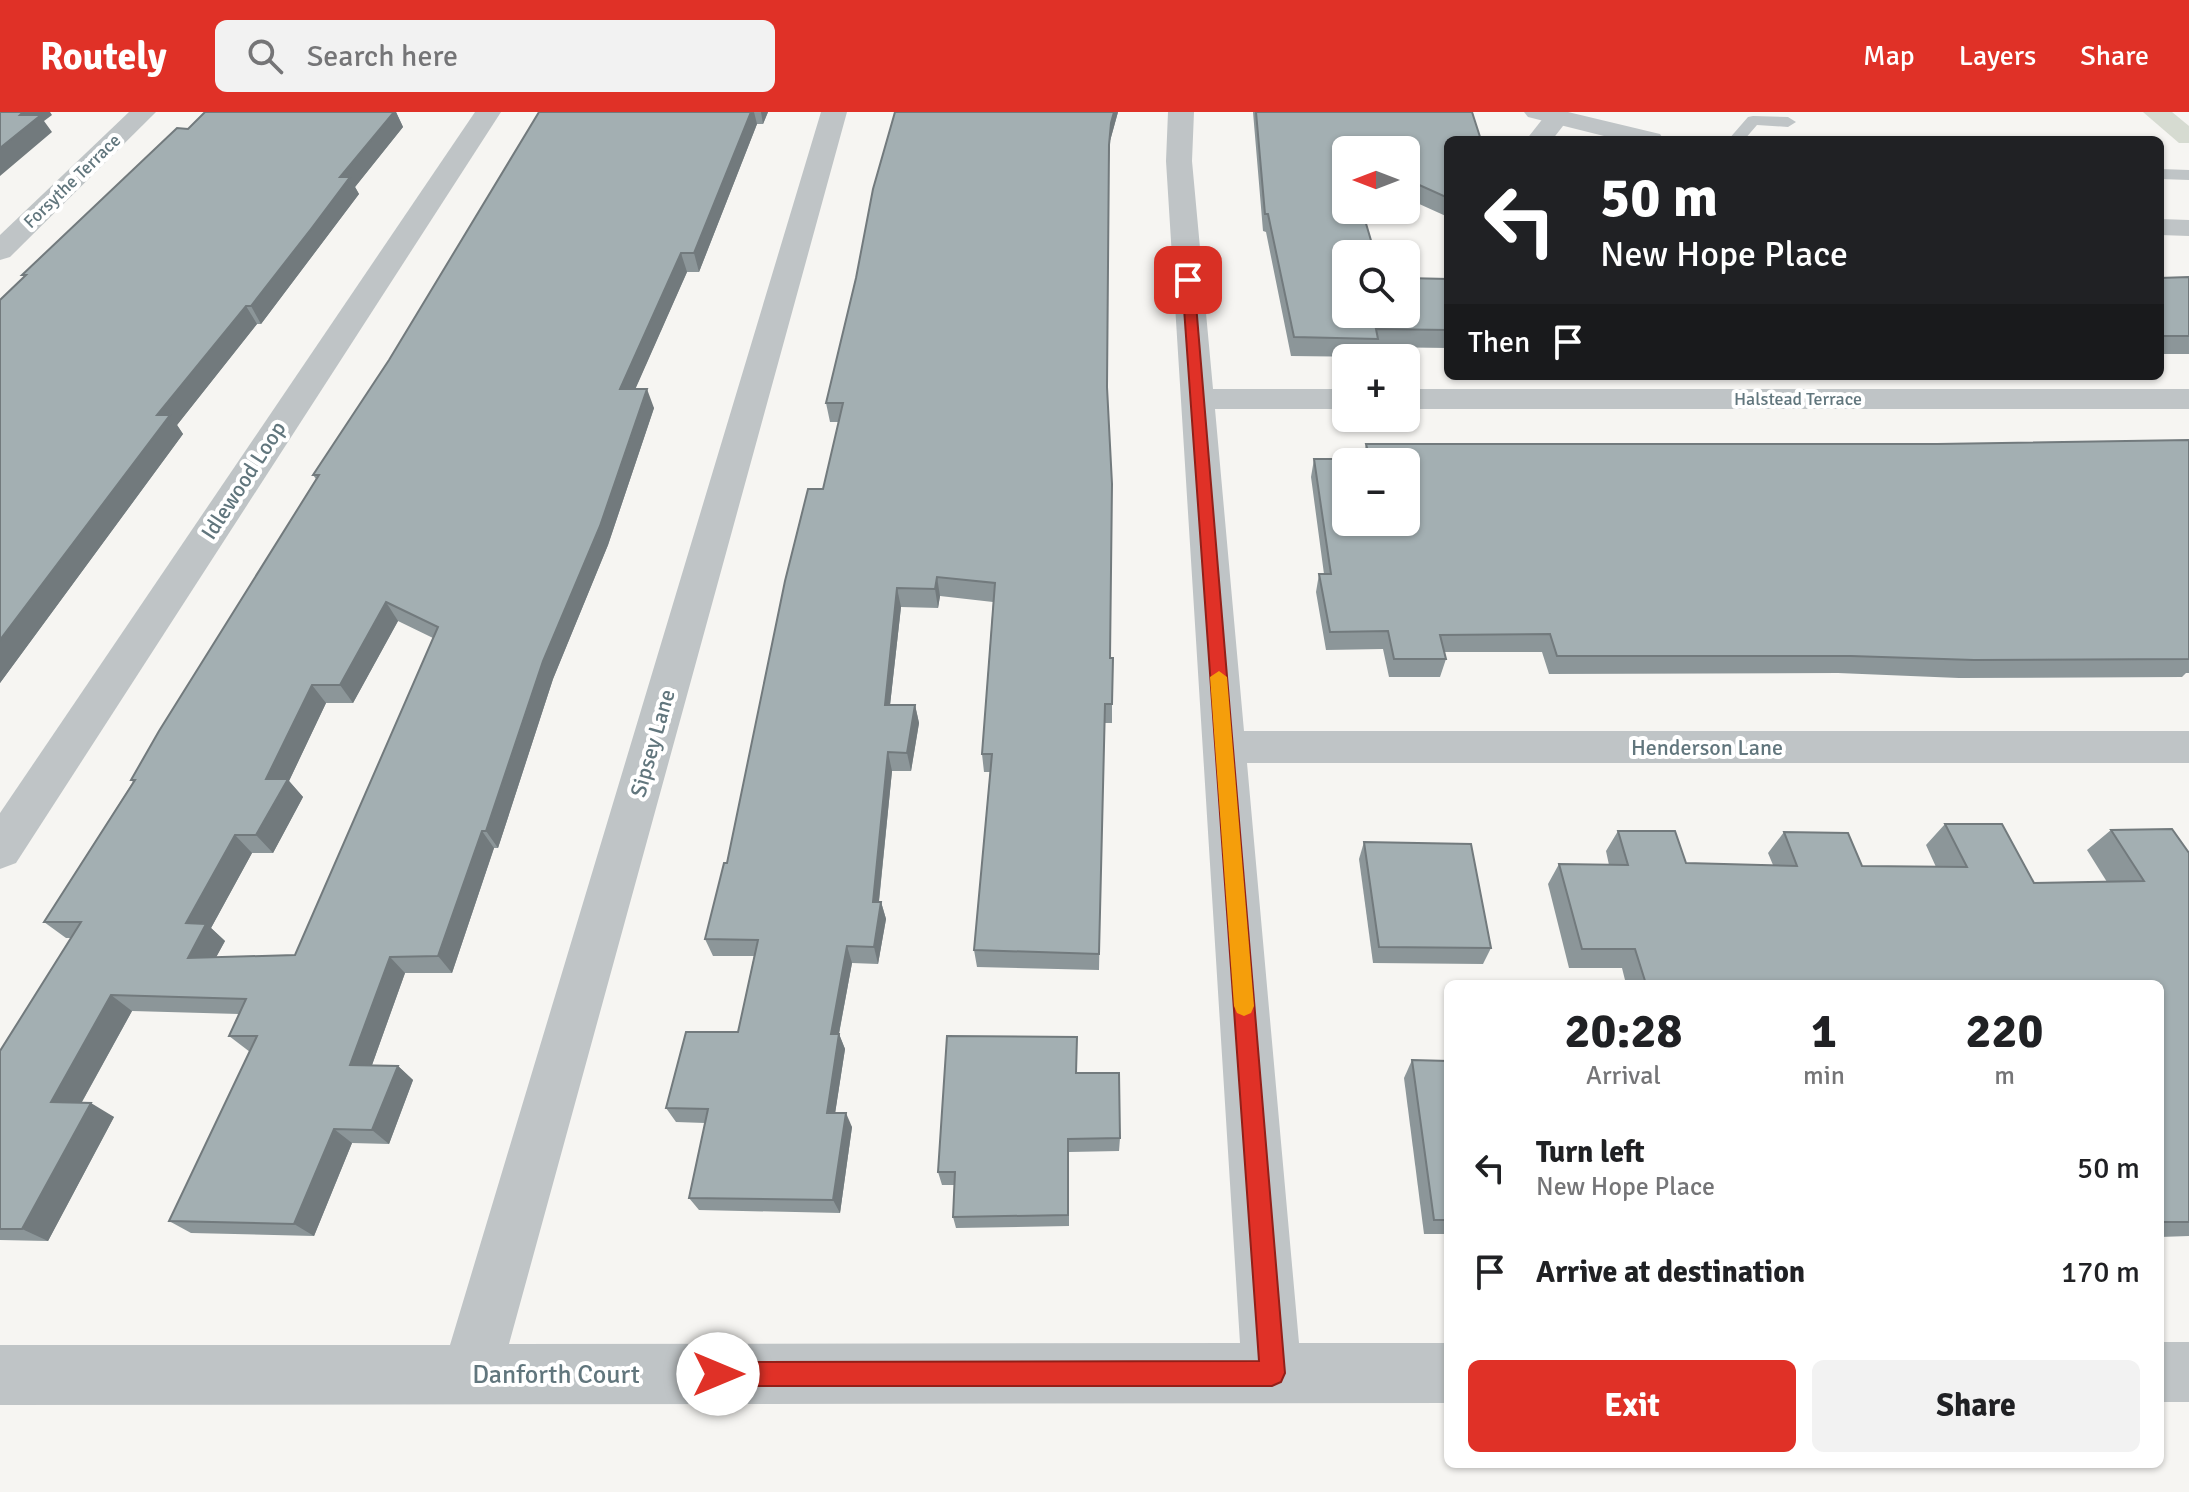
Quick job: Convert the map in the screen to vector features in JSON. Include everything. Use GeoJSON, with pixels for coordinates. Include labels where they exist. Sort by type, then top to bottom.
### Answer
{"type":"FeatureCollection","features":[{"type":"Feature","properties":{"kind":"street","name":"Forsythe Terrace"},"geometry":{"type":"LineString","coordinates":[[0,251],[143,112]]}},
{"type":"Feature","properties":{"kind":"street","name":"Idlewood Loop"},"geometry":{"type":"LineString","coordinates":[[0,850],[488,112]]}},
{"type":"Feature","properties":{"kind":"street","name":"Sipsey Lane"},"geometry":{"type":"LineString","coordinates":[[471,1374],[834,112]]}},
{"type":"Feature","properties":{"kind":"street"},"geometry":{"type":"LineString","coordinates":[[1181,112],[1179,161],[1272,1373]]}},
{"type":"Feature","properties":{"kind":"street"},"geometry":{"type":"LineString","coordinates":[[1540,136],[1547,114],[1635,136]]}},
{"type":"Feature","properties":{"kind":"street"},"geometry":{"type":"LineString","coordinates":[[2164,227],[2189,228]]}},
{"type":"Feature","properties":{"kind":"street"},"geometry":{"type":"LineString","coordinates":[[1197,399],[1332,399]]}},
{"type":"Feature","properties":{"kind":"street","name":"Halstead Terrace"},"geometry":{"type":"LineString","coordinates":[[1420,399],[2189,399]]}},
{"type":"Feature","properties":{"kind":"street","name":"Henderson Lane"},"geometry":{"type":"LineString","coordinates":[[1224,747],[2189,747]]}},
{"type":"Feature","properties":{"kind":"street"},"geometry":{"type":"LineString","coordinates":[[2164,1372],[2189,1372]]}},
{"type":"Feature","properties":{"kind":"street","name":"Danforth Court"},"geometry":{"type":"LineString","coordinates":[[0,1375],[1444,1373]]}},
{"type":"Feature","properties":{"kind":"lane"},"geometry":{"type":"LineString","coordinates":[[1739,136],[1753,120],[1788,122]]}},
{"type":"Feature","properties":{"kind":"lane"},"geometry":{"type":"LineString","coordinates":[[2164,174],[2184,175],[2189,189]]}},
{"type":"Feature","properties":{"kind":"shaded area"},"geometry":{"type":"Polygon","coordinates":[[[2143,112],[2172,112],[2189,126],[2189,143],[2179,143],[2143,112]]]}},
{"type":"Feature","properties":{"kind":"building"},"geometry":{"type":"Polygon","coordinates":[[[0,112],[23,112],[20,115],[41,115],[0,148],[0,112]]]}},
{"type":"Feature","properties":{"kind":"building"},"geometry":{"type":"Polygon","coordinates":[[[205,112],[394,112],[340,177],[350,177],[251,306],[246,306],[157,415],[170,415],[0,640],[0,300],[26,275],[22,275],[177,128],[188,129],[205,112]]]}},
{"type":"Feature","properties":{"kind":"building"},"geometry":{"type":"Polygon","coordinates":[[[539,112],[751,112],[694,253],[681,253],[620,389],[647,389],[600,526],[543,661],[486,831],[482,831],[438,956],[390,957],[350,1065],[398,1066],[372,1130],[334,1129],[294,1224],[169,1221],[257,1036],[229,1036],[246,999],[111,995],[51,1102],[91,1103],[22,1229],[0,1229],[0,1051],[81,922],[44,922],[135,780],[131,780],[159,731],[319,475],[313,475],[389,360],[539,112]],[[386,602],[340,685],[312,685],[266,779],[288,779],[256,835],[235,835],[186,923],[206,924],[188,958],[295,955],[438,627],[386,602]]]}},
{"type":"Feature","properties":{"kind":"building"},"geometry":{"type":"Polygon","coordinates":[[[895,112],[1114,112],[1109,145],[1107,387],[1112,484],[1110,658],[1113,658],[1112,704],[1105,704],[1099,954],[974,950],[992,754],[982,754],[995,583],[937,577],[935,589],[897,588],[885,705],[915,705],[907,753],[888,752],[873,902],[881,902],[874,947],[847,946],[831,1034],[839,1034],[827,1113],[846,1113],[833,1200],[689,1198],[708,1109],[666,1108],[686,1032],[738,1032],[758,940],[705,939],[724,863],[727,863],[785,581],[808,489],[823,489],[843,403],[826,403],[856,278],[873,189],[895,112]]]}},
{"type":"Feature","properties":{"kind":"building"},"geometry":{"type":"Polygon","coordinates":[[[1256,112],[1472,112],[1480,136],[1444,136],[1444,196],[1420,185],[1420,136],[1332,136],[1332,224],[1366,224],[1371,240],[1332,240],[1332,328],[1420,328],[1420,278],[1444,279],[1444,330],[1376,329],[1378,339],[1294,337],[1268,214],[1265,214],[1256,112]]]}},
{"type":"Feature","properties":{"kind":"building"},"geometry":{"type":"Polygon","coordinates":[[[2189,277],[2189,336],[2164,336],[2164,278],[2189,277]]]}},
{"type":"Feature","properties":{"kind":"building"},"geometry":{"type":"Polygon","coordinates":[[[2189,440],[2189,659],[1557,656],[1550,634],[1440,635],[1446,659],[1394,659],[1388,631],[1330,632],[1319,574],[1331,574],[1314,459],[1332,459],[1332,536],[1420,536],[1420,448],[1367,448],[1366,444],[1937,444],[2189,440]]]}},
{"type":"Feature","properties":{"kind":"building"},"geometry":{"type":"Polygon","coordinates":[[[1945,824],[2002,824],[2034,883],[2144,881],[2111,830],[2172,829],[2189,853],[2189,1222],[2164,1222],[2164,980],[1645,980],[1635,949],[1582,949],[1559,864],[1628,865],[1618,831],[1675,831],[1686,863],[1797,866],[1784,832],[1848,833],[1862,866],[1967,867],[1945,824]]]}},
{"type":"Feature","properties":{"kind":"building"},"geometry":{"type":"Polygon","coordinates":[[[1364,842],[1471,844],[1491,948],[1379,947],[1364,842]]]}},
{"type":"Feature","properties":{"kind":"building"},"geometry":{"type":"Polygon","coordinates":[[[947,1036],[1077,1037],[1076,1073],[1119,1073],[1120,1138],[1068,1139],[1068,1215],[953,1217],[955,1172],[938,1172],[947,1036]]]}},
{"type":"Feature","properties":{"kind":"building"},"geometry":{"type":"Polygon","coordinates":[[[1412,1060],[1444,1061],[1444,1220],[1434,1220],[1412,1060]]]}},
{"type":"Feature","properties":{"kind":"slow traffic"},"geometry":{"type":"LineString","coordinates":[[1219,677],[1244,1006]]}},
{"type":"Feature","properties":{"kind":"route"},"geometry":{"type":"LineString","coordinates":[[718,1374],[1272,1373],[1188,280]]}}]}
